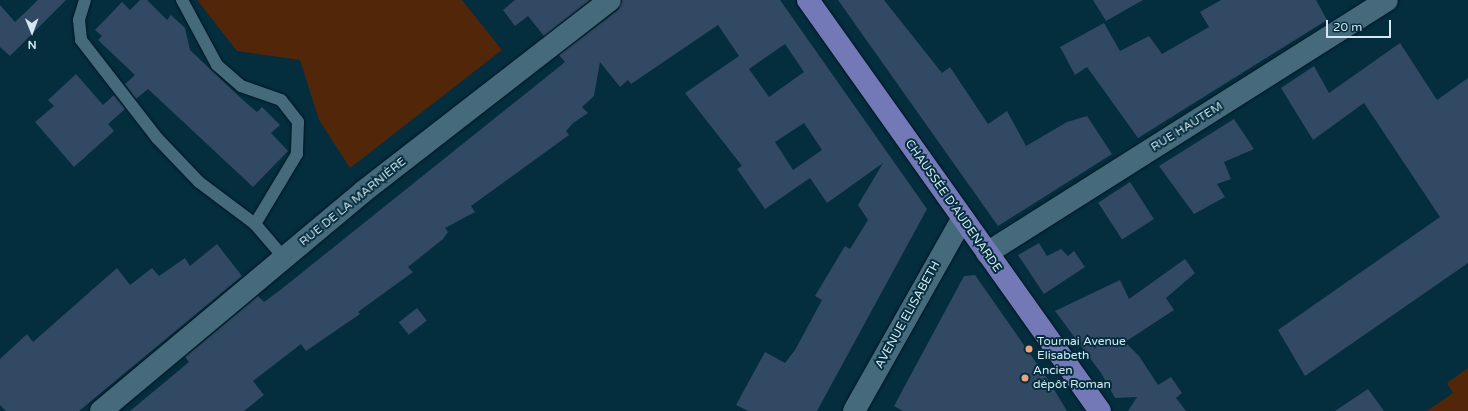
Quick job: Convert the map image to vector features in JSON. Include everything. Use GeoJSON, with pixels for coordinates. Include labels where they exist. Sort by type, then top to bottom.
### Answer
{"type":"FeatureCollection","features":[{"type":"Feature","properties":{"kind":"main road","name":"CHAUSSÉE D'AUDENARDE"},"geometry":{"type":"LineString","coordinates":[[808,0],[962,219],[988,253],[1100,411]]}},
{"type":"Feature","properties":{"kind":"street","name":"RUE DE LA MARNIÈRE"},"geometry":{"type":"LineString","coordinates":[[101,411],[364,191],[610,0]]}},
{"type":"Feature","properties":{"kind":"street","name":"RUE HAUTEM"},"geometry":{"type":"LineString","coordinates":[[988,253],[1387,0]]}},
{"type":"Feature","properties":{"kind":"street","name":"AVENUE ELISABETH"},"geometry":{"type":"LineString","coordinates":[[854,411],[962,219]]}},
{"type":"Feature","properties":{"kind":"lane"},"geometry":{"type":"LineString","coordinates":[[85,0],[79,20],[81,40],[157,138],[193,177],[255,224],[284,258]]}},
{"type":"Feature","properties":{"kind":"lane"},"geometry":{"type":"LineString","coordinates":[[182,0],[217,65],[241,86],[281,100],[298,122],[297,154],[255,224]]}},
{"type":"Feature","properties":{"kind":"shaded area"},"geometry":{"type":"Polygon","coordinates":[[[197,0],[462,0],[502,50],[350,168],[319,120],[300,60],[237,51],[197,0]]]}},
{"type":"Feature","properties":{"kind":"shaded area"},"geometry":{"type":"Polygon","coordinates":[[[1468,368],[1468,411],[1427,411],[1453,393],[1447,383],[1468,368]]]}},
{"type":"Feature","properties":{"kind":"building"},"geometry":{"type":"Polygon","coordinates":[[[38,0],[66,0],[10,56],[0,47],[0,5],[15,22],[38,0]]]}},
{"type":"Feature","properties":{"kind":"building"},"geometry":{"type":"Polygon","coordinates":[[[140,0],[147,0],[167,20],[171,15],[185,28],[190,50],[257,112],[262,107],[280,125],[271,133],[288,151],[253,187],[148,89],[136,99],[125,84],[135,75],[98,40],[102,36],[95,30],[122,2],[130,10],[140,0]]]}},
{"type":"Feature","properties":{"kind":"building"},"geometry":{"type":"Polygon","coordinates":[[[515,0],[590,0],[544,36],[528,16],[515,26],[503,10],[515,0]]]}},
{"type":"Feature","properties":{"kind":"building"},"geometry":{"type":"Polygon","coordinates":[[[622,0],[780,0],[927,209],[817,411],[748,411],[736,405],[765,352],[785,363],[795,350],[822,300],[815,296],[845,246],[850,249],[868,220],[858,205],[883,163],[827,203],[810,178],[765,209],[737,169],[742,166],[685,93],[739,56],[718,25],[631,84],[628,80],[620,87],[600,62],[594,96],[582,107],[588,113],[573,123],[566,131],[569,135],[471,206],[475,212],[445,228],[448,232],[443,239],[408,267],[413,272],[358,312],[360,314],[306,351],[301,344],[253,381],[264,395],[244,411],[130,411],[189,362],[185,357],[258,296],[264,302],[279,291],[565,62],[559,55],[618,10],[622,0]],[[785,44],[749,69],[769,97],[804,72],[785,44]],[[804,123],[775,142],[793,170],[822,150],[804,123]]]}},
{"type":"Feature","properties":{"kind":"building"},"geometry":{"type":"Polygon","coordinates":[[[838,0],[884,0],[942,73],[950,67],[988,124],[1007,111],[1026,146],[1067,122],[1087,116],[1112,154],[998,226],[838,0]]]}},
{"type":"Feature","properties":{"kind":"building"},"geometry":{"type":"Polygon","coordinates":[[[1093,0],[1143,0],[1106,21],[1093,0]]]}},
{"type":"Feature","properties":{"kind":"building"},"geometry":{"type":"Polygon","coordinates":[[[1221,0],[1316,0],[1327,20],[1138,138],[1087,67],[1075,75],[1060,47],[1104,23],[1120,51],[1149,36],[1162,54],[1209,27],[1200,12],[1221,0]]]}},
{"type":"Feature","properties":{"kind":"building"},"geometry":{"type":"Polygon","coordinates":[[[1400,43],[1437,100],[1468,78],[1468,263],[1305,376],[1278,330],[1440,217],[1364,103],[1313,140],[1281,88],[1314,66],[1329,93],[1400,43]]]}},
{"type":"Feature","properties":{"kind":"building"},"geometry":{"type":"Polygon","coordinates":[[[76,74],[103,105],[114,95],[125,109],[108,124],[114,131],[74,167],[35,122],[54,106],[48,100],[76,74]]]}},
{"type":"Feature","properties":{"kind":"building"},"geometry":{"type":"Polygon","coordinates":[[[1234,119],[1254,149],[1224,162],[1231,179],[1217,184],[1225,197],[1194,214],[1159,166],[1234,119]]]}},
{"type":"Feature","properties":{"kind":"building"},"geometry":{"type":"Polygon","coordinates":[[[1130,182],[1154,219],[1122,240],[1098,203],[1130,182]]]}},
{"type":"Feature","properties":{"kind":"building"},"geometry":{"type":"Polygon","coordinates":[[[1039,243],[1047,256],[1061,249],[1068,256],[1074,251],[1085,267],[1044,294],[1018,255],[1039,243]]]}},
{"type":"Feature","properties":{"kind":"building"},"geometry":{"type":"Polygon","coordinates":[[[217,244],[242,276],[79,411],[6,411],[0,405],[0,359],[27,334],[33,342],[117,268],[130,285],[152,268],[159,276],[185,258],[190,266],[217,244]]]}},
{"type":"Feature","properties":{"kind":"building"},"geometry":{"type":"Polygon","coordinates":[[[1185,259],[1195,273],[1166,298],[1174,310],[1125,342],[1139,356],[1158,385],[1171,377],[1182,393],[1176,398],[1186,411],[1128,411],[1137,397],[1115,398],[1101,373],[1055,311],[1120,280],[1129,299],[1185,259]]]}},
{"type":"Feature","properties":{"kind":"building"},"geometry":{"type":"Polygon","coordinates":[[[975,275],[1049,381],[1067,411],[903,411],[894,406],[964,276],[975,275]]]}},
{"type":"Feature","properties":{"kind":"building"},"geometry":{"type":"Polygon","coordinates":[[[417,308],[427,321],[409,335],[399,322],[417,308]]]}},
{"type":"Feature","properties":{"kind":"building"},"geometry":{"type":"Polygon","coordinates":[[[1368,389],[1384,411],[1335,411],[1368,389]]]}},
{"type":"Feature","properties":{"kind":"place","name":"Tournai Avenue Elisabeth"},"geometry":{"type":"Point","coordinates":[1029,349]}},
{"type":"Feature","properties":{"kind":"place","name":"Ancien dépôt Roman"},"geometry":{"type":"Point","coordinates":[1025,378]}}]}
